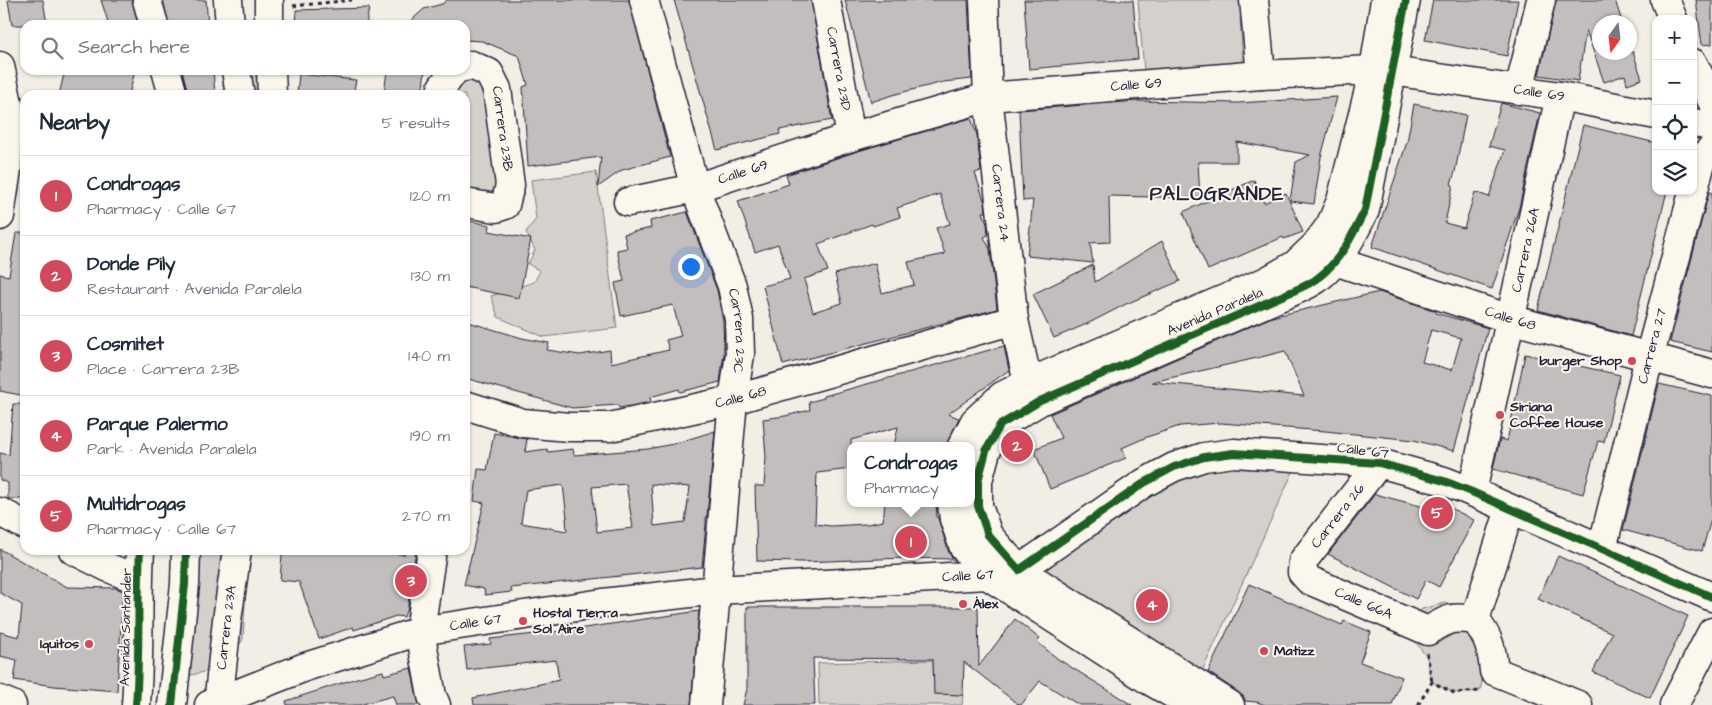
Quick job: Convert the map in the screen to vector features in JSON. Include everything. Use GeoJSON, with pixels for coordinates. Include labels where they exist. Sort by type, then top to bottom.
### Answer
{"type":"FeatureCollection","features":[{"type":"Feature","properties":{"kind":"street"},"geometry":{"type":"LineString","coordinates":[[147,0],[153,20]]}},
{"type":"Feature","properties":{"kind":"street"},"geometry":{"type":"LineString","coordinates":[[228,0],[230,20]]}},
{"type":"Feature","properties":{"kind":"street","name":"Carrera 23C"},"geometry":{"type":"LineString","coordinates":[[644,0],[695,188],[732,286],[739,319],[740,354],[732,400],[706,705]]}},
{"type":"Feature","properties":{"kind":"street","name":"Carrera 23D"},"geometry":{"type":"LineString","coordinates":[[826,0],[851,137]]}},
{"type":"Feature","properties":{"kind":"street","name":"Carrera 24"},"geometry":{"type":"LineString","coordinates":[[984,0],[988,97],[1014,320],[1034,392]]}},
{"type":"Feature","properties":{"kind":"street"},"geometry":{"type":"LineString","coordinates":[[1254,0],[1261,75]]}},
{"type":"Feature","properties":{"kind":"street","name":"Avenida Paralela"},"geometry":{"type":"LineString","coordinates":[[1383,70],[1385,0]]}},
{"type":"Feature","properties":{"kind":"street","name":"Avenida Paralela"},"geometry":{"type":"LineString","coordinates":[[964,442],[975,421],[1002,396],[1034,392],[1267,282],[1295,264],[1325,254],[1330,226],[1342,201],[1406,0]]}},
{"type":"Feature","properties":{"kind":"street"},"geometry":{"type":"LineString","coordinates":[[1519,90],[1541,0]]}},
{"type":"Feature","properties":{"kind":"street"},"geometry":{"type":"LineString","coordinates":[[1664,0],[1671,15]]}},
{"type":"Feature","properties":{"kind":"street"},"geometry":{"type":"LineString","coordinates":[[0,66],[10,113],[0,216]]}},
{"type":"Feature","properties":{"kind":"street","name":"Carrera 23B"},"geometry":{"type":"LineString","coordinates":[[470,68],[488,73],[497,89],[510,185],[505,205],[496,208],[470,204]]}},
{"type":"Feature","properties":{"kind":"street","name":"Calle 69"},"geometry":{"type":"LineString","coordinates":[[628,202],[695,188],[851,137],[988,97],[1261,75],[1383,70],[1560,96],[1652,114]]}},
{"type":"Feature","properties":{"kind":"street"},"geometry":{"type":"LineString","coordinates":[[1697,71],[1712,101]]}},
{"type":"Feature","properties":{"kind":"street"},"geometry":{"type":"LineString","coordinates":[[167,75],[172,90]]}},
{"type":"Feature","properties":{"kind":"street"},"geometry":{"type":"LineString","coordinates":[[237,75],[239,90]]}},
{"type":"Feature","properties":{"kind":"street"},"geometry":{"type":"LineString","coordinates":[[271,75],[272,90]]}},
{"type":"Feature","properties":{"kind":"street"},"geometry":{"type":"LineString","coordinates":[[442,90],[442,87],[455,75]]}},
{"type":"Feature","properties":{"kind":"street","name":"Carrera 26A"},"geometry":{"type":"LineString","coordinates":[[1472,492],[1560,96]]}},
{"type":"Feature","properties":{"kind":"street"},"geometry":{"type":"LineString","coordinates":[[1697,124],[1712,126]]}},
{"type":"Feature","properties":{"kind":"street","name":"Carrera 27"},"geometry":{"type":"LineString","coordinates":[[1602,549],[1649,358],[1702,159],[1712,148]]}},
{"type":"Feature","properties":{"kind":"street","name":"Calle 68"},"geometry":{"type":"LineString","coordinates":[[1325,254],[1510,319],[1712,374]]}},
{"type":"Feature","properties":{"kind":"street","name":"Calle 68"},"geometry":{"type":"LineString","coordinates":[[470,407],[523,423],[569,427],[610,427],[732,400],[1014,320]]}},
{"type":"Feature","properties":{"kind":"street","name":"Avenida Paralela"},"geometry":{"type":"LineString","coordinates":[[1034,392],[1000,425],[986,451],[978,482],[978,506],[988,535],[1019,570],[1230,705]]}},
{"type":"Feature","properties":{"kind":"street","name":"Calle 67"},"geometry":{"type":"LineString","coordinates":[[215,704],[305,667],[420,631],[604,603],[716,590],[988,575],[1019,570],[1144,483],[1174,467],[1204,457],[1234,453],[1379,463],[1444,481],[1712,597]]}},
{"type":"Feature","properties":{"kind":"street","name":"Carrera 26"},"geometry":{"type":"LineString","coordinates":[[1302,572],[1303,561],[1379,463]]}},
{"type":"Feature","properties":{"kind":"street"},"geometry":{"type":"LineString","coordinates":[[952,507],[954,519],[964,548],[988,575],[1147,679],[1192,705]]}},
{"type":"Feature","properties":{"kind":"street"},"geometry":{"type":"LineString","coordinates":[[1475,620],[1510,509]]}},
{"type":"Feature","properties":{"kind":"street"},"geometry":{"type":"LineString","coordinates":[[0,512],[20,522]]}},
{"type":"Feature","properties":{"kind":"street"},"geometry":{"type":"LineString","coordinates":[[83,555],[138,580]]}},
{"type":"Feature","properties":{"kind":"street","name":"Avenida Santander"},"geometry":{"type":"LineString","coordinates":[[136,705],[140,555]]}},
{"type":"Feature","properties":{"kind":"street"},"geometry":{"type":"LineString","coordinates":[[172,705],[184,593],[186,555]]}},
{"type":"Feature","properties":{"kind":"street","name":"Carrera 23A"},"geometry":{"type":"LineString","coordinates":[[215,704],[236,555]]}},
{"type":"Feature","properties":{"kind":"street"},"geometry":{"type":"LineString","coordinates":[[431,555],[420,631],[432,696],[436,705]]}},
{"type":"Feature","properties":{"kind":"street","name":"Calle 66A"},"geometry":{"type":"LineString","coordinates":[[1302,572],[1309,580],[1428,631]]}},
{"type":"Feature","properties":{"kind":"street"},"geometry":{"type":"LineString","coordinates":[[1428,631],[1448,618],[1475,620],[1486,634],[1492,652],[1494,671],[1578,705]]}},
{"type":"Feature","properties":{"kind":"street"},"geometry":{"type":"LineString","coordinates":[[1674,705],[1712,632]]}},
{"type":"Feature","properties":{"kind":"street"},"geometry":{"type":"LineString","coordinates":[[0,700],[11,705]]}},
{"type":"Feature","properties":{"kind":"path"},"geometry":{"type":"LineString","coordinates":[[269,11],[352,0]]}},
{"type":"Feature","properties":{"kind":"path"},"geometry":{"type":"LineString","coordinates":[[1418,705],[1432,682],[1427,658],[1428,631]]}},
{"type":"Feature","properties":{"kind":"path"},"geometry":{"type":"LineString","coordinates":[[1432,682],[1454,693],[1480,691],[1494,671]]}},
{"type":"Feature","properties":{"kind":"shaded area"},"geometry":{"type":"Polygon","coordinates":[[[1138,0],[1254,0],[1255,16],[1240,17],[1243,63],[1144,71],[1138,0]]]}},
{"type":"Feature","properties":{"kind":"shaded area"},"geometry":{"type":"Polygon","coordinates":[[[248,75],[261,75],[259,90],[252,90],[248,75]]]}},
{"type":"Feature","properties":{"kind":"shaded area"},"geometry":{"type":"Polygon","coordinates":[[[476,75],[485,83],[500,184],[490,193],[470,190],[470,90],[457,90],[457,87],[476,75]]]}},
{"type":"Feature","properties":{"kind":"shaded area"},"geometry":{"type":"Polygon","coordinates":[[[596,172],[617,328],[544,337],[498,317],[491,296],[534,282],[540,271],[528,264],[535,250],[526,232],[536,219],[531,180],[596,172]]]}},
{"type":"Feature","properties":{"kind":"shaded area"},"geometry":{"type":"Polygon","coordinates":[[[1205,465],[1296,465],[1195,687],[1019,570],[1138,495],[1205,465]]]}},
{"type":"Feature","properties":{"kind":"shaded area"},"geometry":{"type":"Polygon","coordinates":[[[196,555],[248,555],[243,639],[225,667],[187,676],[196,555]]]}},
{"type":"Feature","properties":{"kind":"shaded area"},"geometry":{"type":"Polygon","coordinates":[[[1445,603],[1469,606],[1487,659],[1480,691],[1454,693],[1432,682],[1427,658],[1404,625],[1422,609],[1445,603]]]}},
{"type":"Feature","properties":{"kind":"shaded area"},"geometry":{"type":"Polygon","coordinates":[[[933,660],[934,694],[963,695],[962,705],[819,705],[818,663],[933,660]]]}},
{"type":"Feature","properties":{"kind":"building"},"geometry":{"type":"Polygon","coordinates":[[[8,0],[43,0],[46,20],[20,20],[20,25],[12,25],[8,0]]]}},
{"type":"Feature","properties":{"kind":"building"},"geometry":{"type":"Polygon","coordinates":[[[101,0],[132,0],[137,20],[107,20],[101,0]]]}},
{"type":"Feature","properties":{"kind":"building"},"geometry":{"type":"Polygon","coordinates":[[[163,0],[206,0],[208,20],[168,20],[163,0]]]}},
{"type":"Feature","properties":{"kind":"building"},"geometry":{"type":"Polygon","coordinates":[[[447,0],[629,0],[670,157],[622,170],[598,187],[601,157],[528,166],[523,87],[528,85],[519,56],[482,41],[470,40],[470,20],[412,20],[424,9],[442,4],[447,0]]]}},
{"type":"Feature","properties":{"kind":"building"},"geometry":{"type":"Polygon","coordinates":[[[674,0],[811,0],[832,120],[779,130],[780,134],[717,150],[674,0]]]}},
{"type":"Feature","properties":{"kind":"building"},"geometry":{"type":"Polygon","coordinates":[[[845,0],[968,0],[972,79],[943,82],[871,102],[845,0]]]}},
{"type":"Feature","properties":{"kind":"building"},"geometry":{"type":"Polygon","coordinates":[[[1024,0],[1133,0],[1138,59],[1029,69],[1024,0]]]}},
{"type":"Feature","properties":{"kind":"building"},"geometry":{"type":"Polygon","coordinates":[[[1433,0],[1518,0],[1507,56],[1425,40],[1433,0]]]}},
{"type":"Feature","properties":{"kind":"building"},"geometry":{"type":"Polygon","coordinates":[[[1556,0],[1615,0],[1620,15],[1592,15],[1592,47],[1586,30],[1578,81],[1539,75],[1556,0]]]}},
{"type":"Feature","properties":{"kind":"building"},"geometry":{"type":"Polygon","coordinates":[[[1696,0],[1712,0],[1712,44],[1702,45],[1696,0]]]}},
{"type":"Feature","properties":{"kind":"building"},"geometry":{"type":"Polygon","coordinates":[[[369,8],[367,20],[297,20],[296,10],[369,8]]]}},
{"type":"Feature","properties":{"kind":"building"},"geometry":{"type":"Polygon","coordinates":[[[1596,60],[1636,60],[1642,79],[1627,84],[1625,75],[1604,82],[1596,60]]]}},
{"type":"Feature","properties":{"kind":"building"},"geometry":{"type":"Polygon","coordinates":[[[64,75],[134,75],[130,90],[60,90],[64,75]]]}},
{"type":"Feature","properties":{"kind":"building"},"geometry":{"type":"Polygon","coordinates":[[[183,75],[213,75],[215,90],[187,90],[183,75]]]}},
{"type":"Feature","properties":{"kind":"building"},"geometry":{"type":"Polygon","coordinates":[[[299,75],[356,80],[354,90],[297,90],[299,75]]]}},
{"type":"Feature","properties":{"kind":"building"},"geometry":{"type":"Polygon","coordinates":[[[386,75],[424,75],[423,90],[385,90],[386,75]]]}},
{"type":"Feature","properties":{"kind":"building"},"geometry":{"type":"Polygon","coordinates":[[[1337,97],[1321,157],[1314,204],[1290,201],[1296,162],[1310,155],[1237,142],[1237,162],[1198,162],[1200,198],[1109,196],[1110,242],[1090,243],[1093,263],[1027,256],[1033,200],[1023,201],[1019,110],[1138,101],[1238,103],[1337,97]]]}},
{"type":"Feature","properties":{"kind":"building"},"geometry":{"type":"Polygon","coordinates":[[[1501,103],[1540,113],[1519,208],[1492,289],[1372,247],[1407,142],[1414,104],[1466,115],[1451,184],[1453,185],[1445,223],[1464,228],[1475,192],[1489,197],[1505,150],[1489,146],[1501,103]]]}},
{"type":"Feature","properties":{"kind":"building"},"geometry":{"type":"Polygon","coordinates":[[[971,118],[977,135],[981,171],[975,173],[985,203],[986,212],[983,212],[988,235],[984,237],[990,249],[997,309],[783,365],[763,286],[790,279],[778,244],[755,252],[738,201],[789,184],[786,175],[858,151],[971,118]],[[940,194],[897,208],[900,217],[873,226],[872,224],[818,244],[828,271],[804,279],[813,312],[842,303],[835,274],[875,263],[882,293],[914,285],[908,262],[945,254],[936,228],[950,224],[940,194]]]}},
{"type":"Feature","properties":{"kind":"building"},"geometry":{"type":"Polygon","coordinates":[[[1583,125],[1652,142],[1652,195],[1666,195],[1631,336],[1538,310],[1583,125]]]}},
{"type":"Feature","properties":{"kind":"building"},"geometry":{"type":"Polygon","coordinates":[[[1254,180],[1264,203],[1286,193],[1303,232],[1284,239],[1283,237],[1208,270],[1183,212],[1254,180]]]}},
{"type":"Feature","properties":{"kind":"building"},"geometry":{"type":"Polygon","coordinates":[[[1709,192],[1712,192],[1712,352],[1670,342],[1709,192]]]}},
{"type":"Feature","properties":{"kind":"building"},"geometry":{"type":"Polygon","coordinates":[[[687,212],[717,290],[723,321],[724,353],[720,382],[680,392],[679,389],[650,397],[651,402],[619,408],[618,405],[572,408],[470,379],[470,322],[522,338],[549,343],[547,350],[580,355],[610,350],[611,363],[669,350],[666,340],[681,336],[673,305],[621,316],[615,283],[624,281],[617,250],[627,248],[624,234],[651,228],[650,221],[687,212]]]}},
{"type":"Feature","properties":{"kind":"building"},"geometry":{"type":"Polygon","coordinates":[[[470,221],[490,225],[489,231],[531,239],[519,298],[470,288],[470,221]]]}},
{"type":"Feature","properties":{"kind":"building"},"geometry":{"type":"Polygon","coordinates":[[[16,233],[20,233],[20,395],[0,391],[0,274],[9,276],[16,233]]]}},
{"type":"Feature","properties":{"kind":"building"},"geometry":{"type":"Polygon","coordinates":[[[1162,241],[1180,281],[1054,338],[1033,294],[1093,265],[1095,282],[1162,241]]]}},
{"type":"Feature","properties":{"kind":"building"},"geometry":{"type":"Polygon","coordinates":[[[1379,292],[1436,311],[1436,313],[1488,328],[1454,451],[1414,440],[1325,431],[1221,423],[1180,426],[1122,448],[1126,458],[1050,489],[1034,449],[1061,438],[1050,414],[1272,317],[1379,292]],[[1431,330],[1422,362],[1452,370],[1461,338],[1431,330]],[[1285,351],[1257,358],[1152,382],[1304,396],[1285,351]]]}},
{"type":"Feature","properties":{"kind":"building"},"geometry":{"type":"Polygon","coordinates":[[[1004,346],[1009,370],[948,414],[959,418],[948,442],[895,442],[898,427],[847,442],[847,469],[817,473],[815,524],[831,526],[867,524],[883,521],[885,507],[936,507],[937,518],[949,553],[953,559],[757,561],[755,486],[764,486],[766,457],[763,419],[810,410],[809,402],[824,398],[824,396],[1004,346]]]}},
{"type":"Feature","properties":{"kind":"building"},"geometry":{"type":"Polygon","coordinates":[[[1525,354],[1620,375],[1604,442],[1598,441],[1583,494],[1493,469],[1500,439],[1507,441],[1525,354]]]}},
{"type":"Feature","properties":{"kind":"building"},"geometry":{"type":"Polygon","coordinates":[[[1659,384],[1712,396],[1712,516],[1702,551],[1623,530],[1659,384]]]}},
{"type":"Feature","properties":{"kind":"building"},"geometry":{"type":"Polygon","coordinates":[[[13,404],[20,404],[20,499],[8,499],[8,483],[0,480],[0,453],[9,455],[13,404]]]}},
{"type":"Feature","properties":{"kind":"building"},"geometry":{"type":"Polygon","coordinates":[[[715,431],[702,567],[511,588],[512,592],[485,595],[484,589],[464,585],[484,503],[474,501],[478,469],[487,470],[494,433],[527,439],[525,452],[547,449],[548,452],[573,449],[574,455],[648,449],[673,444],[715,431]],[[626,484],[592,487],[597,532],[633,528],[626,484]],[[651,484],[654,526],[685,522],[690,487],[651,484]],[[563,485],[526,490],[521,523],[567,531],[563,485]]]}},
{"type":"Feature","properties":{"kind":"building"},"geometry":{"type":"Polygon","coordinates":[[[1375,494],[1439,511],[1443,504],[1474,520],[1439,587],[1426,580],[1416,599],[1328,554],[1375,494]]]}},
{"type":"Feature","properties":{"kind":"building"},"geometry":{"type":"Polygon","coordinates":[[[0,549],[67,587],[116,588],[123,591],[117,691],[54,686],[14,680],[17,660],[0,656],[0,632],[19,637],[22,605],[0,593],[0,549]]]}},
{"type":"Feature","properties":{"kind":"building"},"geometry":{"type":"Polygon","coordinates":[[[282,555],[415,555],[407,612],[404,617],[396,616],[354,630],[353,627],[319,639],[299,582],[280,580],[282,555]]]}},
{"type":"Feature","properties":{"kind":"building"},"geometry":{"type":"Polygon","coordinates":[[[1558,556],[1688,616],[1650,698],[1593,672],[1612,633],[1538,599],[1558,556]]]}},
{"type":"Feature","properties":{"kind":"building"},"geometry":{"type":"Polygon","coordinates":[[[1249,584],[1342,625],[1344,621],[1371,632],[1360,662],[1402,677],[1392,705],[1265,705],[1245,701],[1244,697],[1238,692],[1208,672],[1249,584]]]}},
{"type":"Feature","properties":{"kind":"building"},"geometry":{"type":"Polygon","coordinates":[[[747,607],[978,607],[979,666],[1015,619],[1040,639],[1037,642],[1058,659],[1132,705],[1079,705],[1040,681],[1021,705],[1019,705],[964,662],[963,695],[934,694],[933,659],[813,658],[815,705],[743,705],[747,689],[747,607]]]}},
{"type":"Feature","properties":{"kind":"building"},"geometry":{"type":"Polygon","coordinates":[[[699,611],[691,705],[474,705],[473,698],[559,680],[556,660],[467,670],[464,647],[491,644],[490,639],[571,630],[699,611]]]}},
{"type":"Feature","properties":{"kind":"building"},"geometry":{"type":"Polygon","coordinates":[[[411,668],[419,705],[396,705],[393,696],[359,705],[287,705],[286,701],[357,678],[383,671],[384,675],[411,668]]]}},
{"type":"Feature","properties":{"kind":"cycle path"},"geometry":{"type":"LineString","coordinates":[[1406,0],[1365,210],[1346,246],[1334,263],[1313,282],[1305,286],[1040,401],[1000,425],[986,451],[978,481],[978,506],[988,535],[1019,570],[1144,483],[1174,467],[1204,457],[1234,453],[1379,463],[1444,481],[1472,492],[1712,597]]}},
{"type":"Feature","properties":{"kind":"cycle path"},"geometry":{"type":"LineString","coordinates":[[136,705],[140,555]]}},
{"type":"Feature","properties":{"kind":"cycle path"},"geometry":{"type":"LineString","coordinates":[[172,705],[185,584],[186,555]]}},
{"type":"Feature","properties":{"kind":"place","name":"burger Shop"},"geometry":{"type":"Point","coordinates":[1632,361]}},
{"type":"Feature","properties":{"kind":"place","name":"Siriana Coffee House"},"geometry":{"type":"Point","coordinates":[1500,415]}},
{"type":"Feature","properties":{"kind":"place","name":"Donde Pily"},"geometry":{"type":"Point","coordinates":[1017,446]}},
{"type":"Feature","properties":{"kind":"place","name":"Multidrogas"},"geometry":{"type":"Point","coordinates":[1437,513]}},
{"type":"Feature","properties":{"kind":"place","name":"Condrogas"},"geometry":{"type":"Point","coordinates":[911,542]}},
{"type":"Feature","properties":{"kind":"place","name":"Cosmitet"},"geometry":{"type":"Point","coordinates":[411,581]}},
{"type":"Feature","properties":{"kind":"place","name":"Álex"},"geometry":{"type":"Point","coordinates":[963,604]}},
{"type":"Feature","properties":{"kind":"place","name":"Parque Palermo"},"geometry":{"type":"Point","coordinates":[1152,605]}},
{"type":"Feature","properties":{"kind":"place","name":"Hostal Tierra Sol Aire"},"geometry":{"type":"Point","coordinates":[523,621]}},
{"type":"Feature","properties":{"kind":"place","name":"Iquitos"},"geometry":{"type":"Point","coordinates":[89,644]}},
{"type":"Feature","properties":{"kind":"place","name":"Matizz"},"geometry":{"type":"Point","coordinates":[1264,651]}},
{"type":"Feature","properties":{"kind":"district","name":"PALOGRANDE"},"geometry":{"type":"Point","coordinates":[1217,194]}}]}
